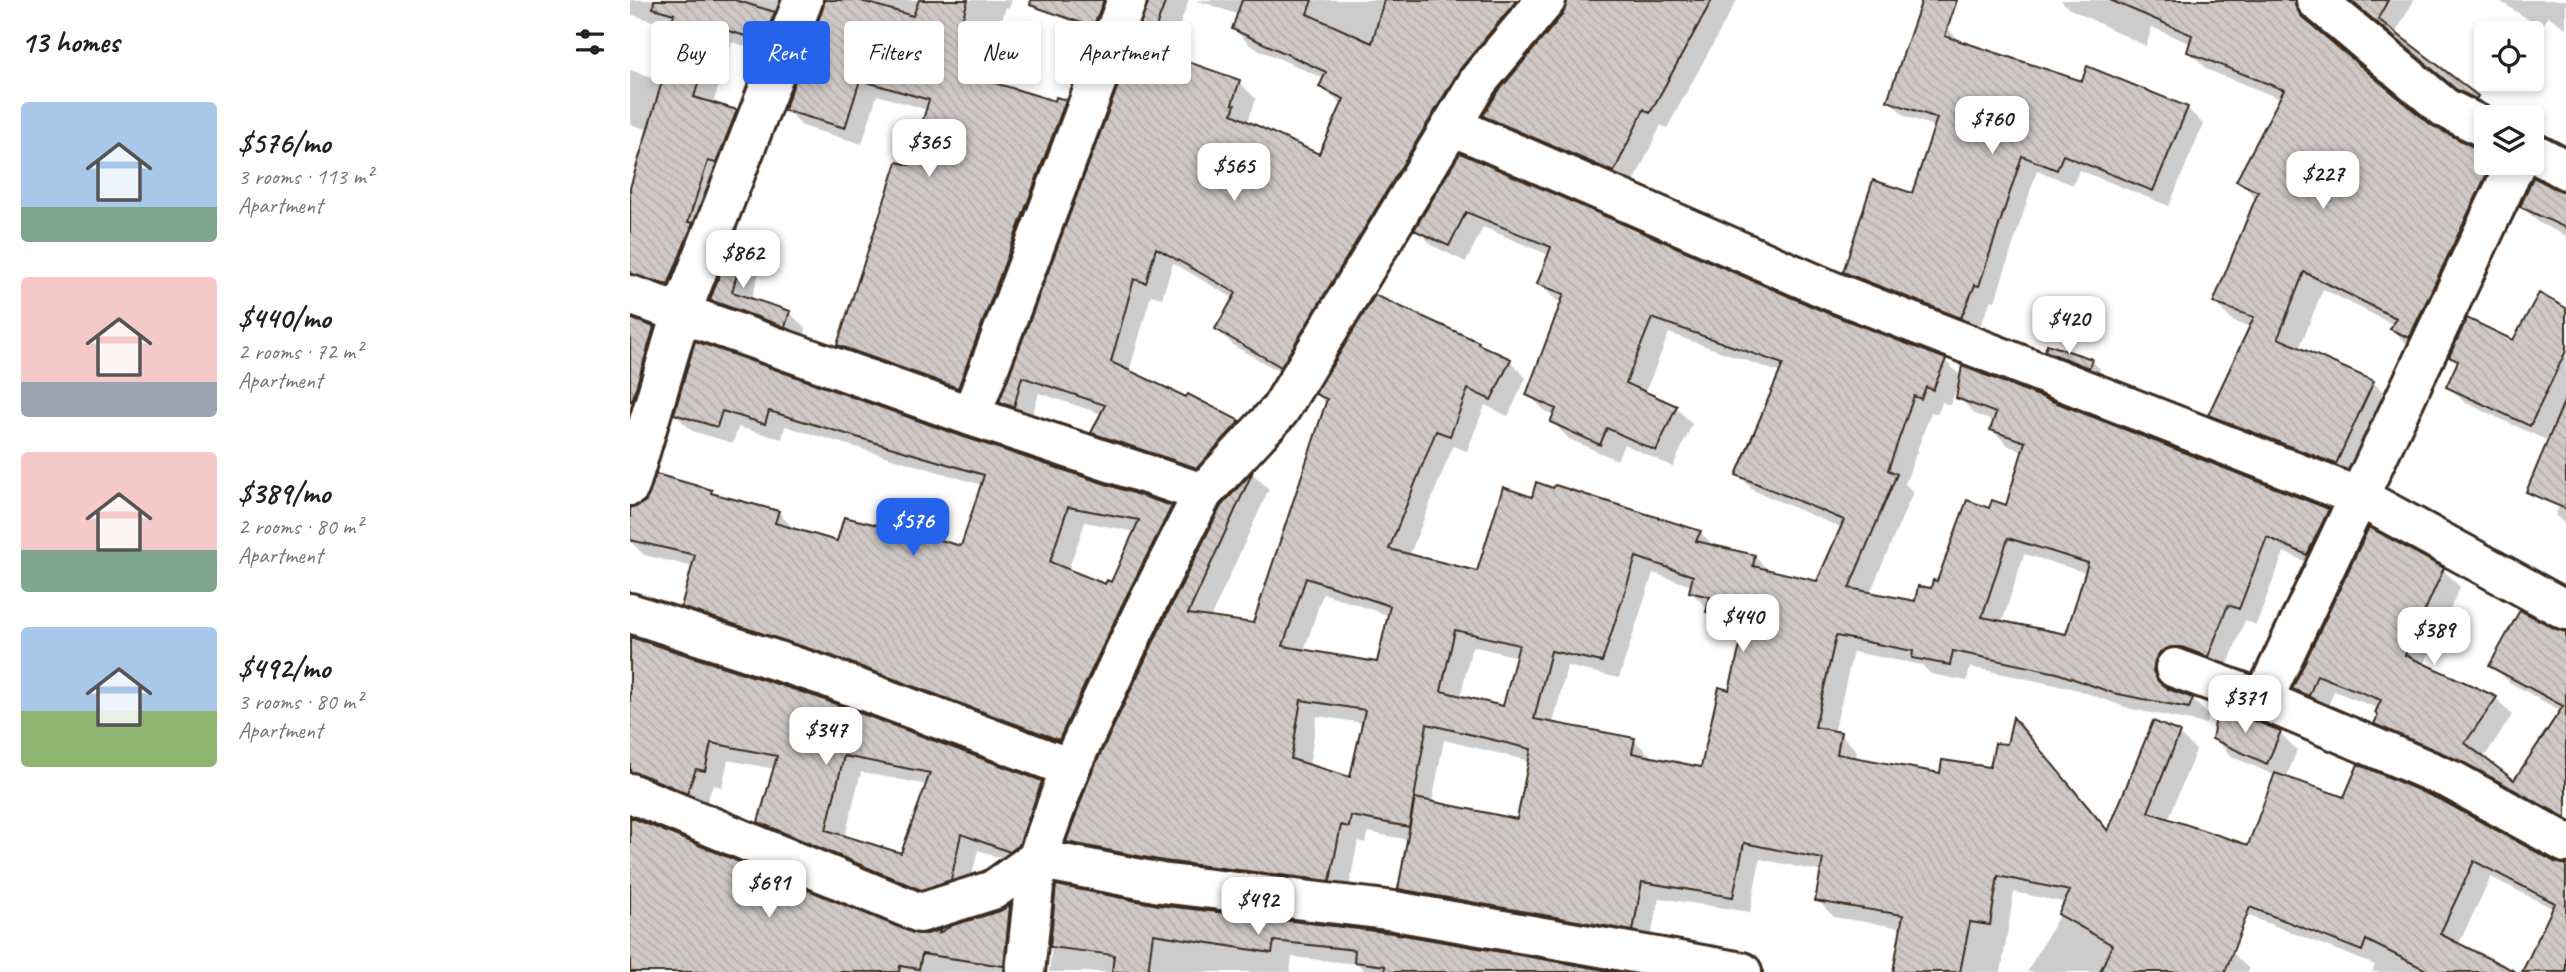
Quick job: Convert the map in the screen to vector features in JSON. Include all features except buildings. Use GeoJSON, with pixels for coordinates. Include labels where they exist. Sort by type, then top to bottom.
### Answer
{"type":"FeatureCollection","features":[{"type":"Feature","properties":{"kind":"street"},"geometry":{"type":"LineString","coordinates":[[630,486],[681,313],[803,0]]}},
{"type":"Feature","properties":{"kind":"street"},"geometry":{"type":"LineString","coordinates":[[971,416],[1127,0]]}},
{"type":"Feature","properties":{"kind":"street"},"geometry":{"type":"LineString","coordinates":[[1025,972],[1037,859],[1070,768],[1142,614],[1203,493],[1280,410],[1479,80],[1546,0]]}},
{"type":"Feature","properties":{"kind":"street"},"geometry":{"type":"LineString","coordinates":[[2316,0],[2445,108],[2474,122]]}},
{"type":"Feature","properties":{"kind":"street"},"geometry":{"type":"LineString","coordinates":[[1452,126],[1834,292],[2359,496],[2566,610]]}},
{"type":"Feature","properties":{"kind":"street"},"geometry":{"type":"LineString","coordinates":[[2544,158],[2566,170]]}},
{"type":"Feature","properties":{"kind":"street"},"geometry":{"type":"LineString","coordinates":[[2263,700],[2510,175]]}},
{"type":"Feature","properties":{"kind":"street"},"geometry":{"type":"LineString","coordinates":[[630,295],[971,416],[1203,493]]}},
{"type":"Feature","properties":{"kind":"street"},"geometry":{"type":"LineString","coordinates":[[630,613],[824,676],[1070,768]]}},
{"type":"Feature","properties":{"kind":"street"},"geometry":{"type":"LineString","coordinates":[[2175,667],[2263,700],[2453,781],[2566,843]]}},
{"type":"Feature","properties":{"kind":"street"},"geometry":{"type":"LineString","coordinates":[[630,793],[920,913],[993,890],[1037,859],[1161,883],[1395,911],[1742,972]]}}]}
